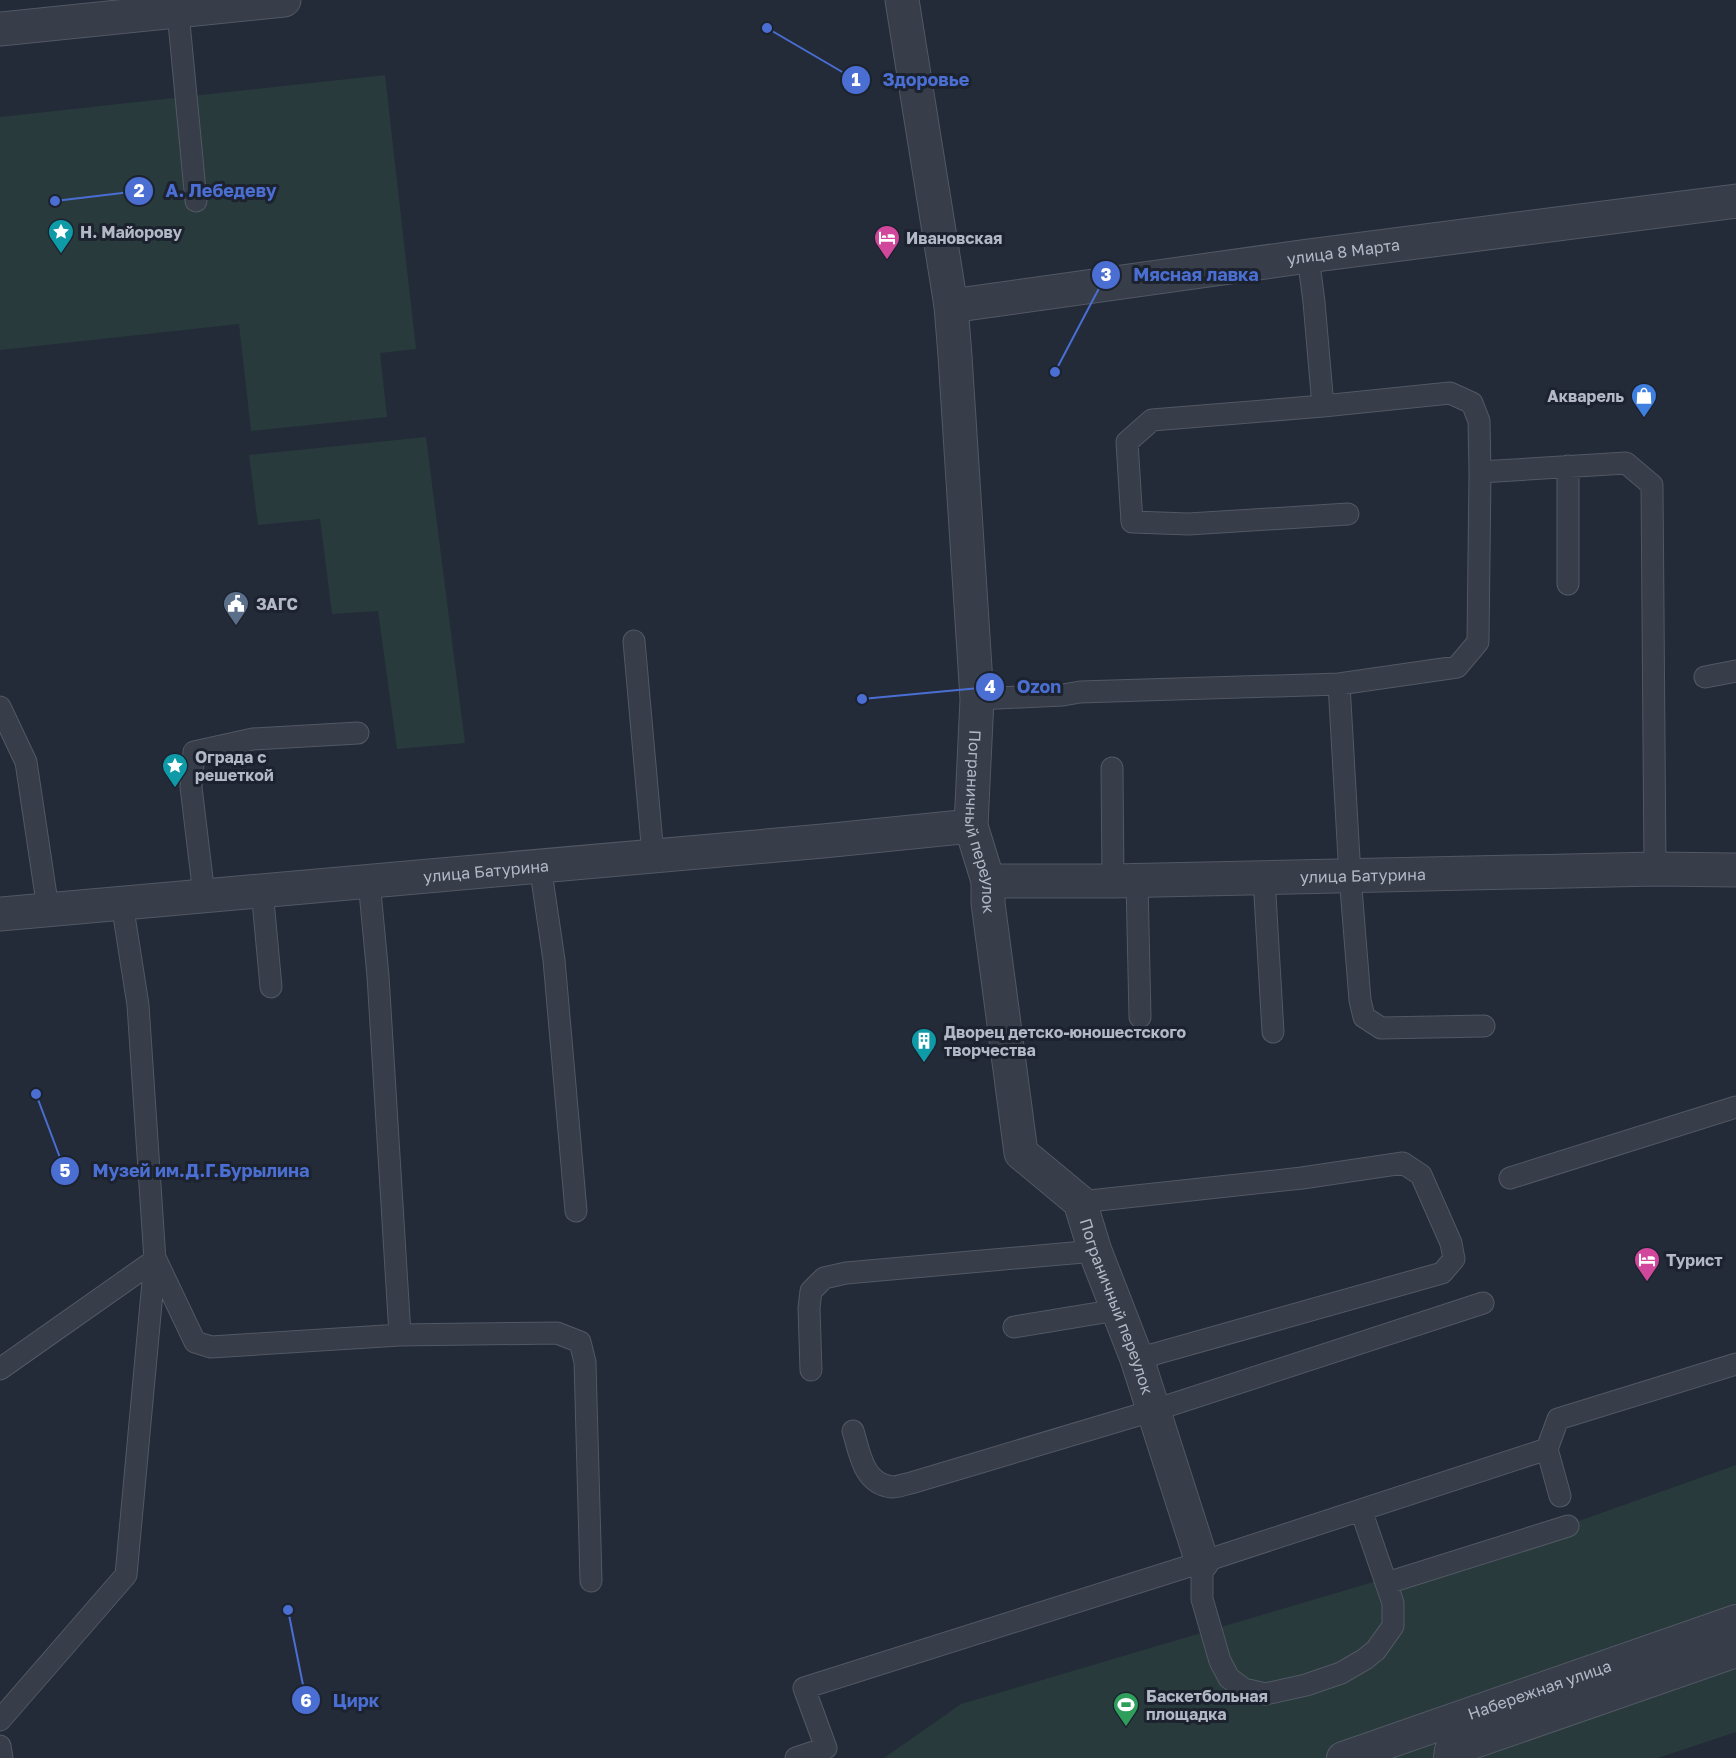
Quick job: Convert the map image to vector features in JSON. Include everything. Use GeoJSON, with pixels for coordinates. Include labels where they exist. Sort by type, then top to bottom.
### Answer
{"type":"FeatureCollection","features":[{"type":"Feature","properties":{"kind":"street"},"geometry":{"type":"LineString","coordinates":[[0,29],[284,0]]}},
{"type":"Feature","properties":{"kind":"street","name":"Пограничный переулок"},"geometry":{"type":"LineString","coordinates":[[902,0],[951,306],[977,699],[971,826],[988,880],[988,903],[1021,1153],[1080,1202],[1095,1251],[1155,1410],[1202,1562]]}},
{"type":"Feature","properties":{"kind":"street","name":"улица 8 Марта"},"geometry":{"type":"LineString","coordinates":[[951,306],[1308,256],[1736,201]]}},
{"type":"Feature","properties":{"kind":"street","name":"улица Батурина"},"geometry":{"type":"LineString","coordinates":[[0,914],[971,826]]}},
{"type":"Feature","properties":{"kind":"street","name":"улица Батурина"},"geometry":{"type":"LineString","coordinates":[[988,880],[1125,881],[1655,869],[1736,870]]}},
{"type":"Feature","properties":{"kind":"street","name":"Набережная улица"},"geometry":{"type":"LineString","coordinates":[[1448,1744],[1736,1621]]}},
{"type":"Feature","properties":{"kind":"street","name":"Набережная улица"},"geometry":{"type":"LineString","coordinates":[[1343,1758],[1448,1744],[1736,1651]]}},
{"type":"Feature","properties":{"kind":"lane"},"geometry":{"type":"LineString","coordinates":[[178,12],[196,201]]}},
{"type":"Feature","properties":{"kind":"lane"},"geometry":{"type":"LineString","coordinates":[[1308,256],[1323,406]]}},
{"type":"Feature","properties":{"kind":"lane"},"geometry":{"type":"LineString","coordinates":[[977,699],[1064,695],[1080,692],[1339,684],[1457,667],[1478,642],[1479,421],[1472,403],[1450,393],[1152,420],[1127,442],[1132,522],[1189,524],[1348,514]]}},
{"type":"Feature","properties":{"kind":"lane"},"geometry":{"type":"LineString","coordinates":[[1480,472],[1626,463],[1653,485],[1655,869]]}},
{"type":"Feature","properties":{"kind":"lane"},"geometry":{"type":"LineString","coordinates":[[1568,466],[1568,584]]}},
{"type":"Feature","properties":{"kind":"lane"},"geometry":{"type":"LineString","coordinates":[[634,641],[653,855]]}},
{"type":"Feature","properties":{"kind":"lane"},"geometry":{"type":"LineString","coordinates":[[1705,677],[1736,671]]}},
{"type":"Feature","properties":{"kind":"lane"},"geometry":{"type":"LineString","coordinates":[[1339,684],[1350,876],[1360,1000],[1364,1017],[1381,1028],[1484,1026]]}},
{"type":"Feature","properties":{"kind":"lane"},"geometry":{"type":"LineString","coordinates":[[0,707],[26,762],[48,909]]}},
{"type":"Feature","properties":{"kind":"lane"},"geometry":{"type":"LineString","coordinates":[[204,895],[191,787],[194,752],[253,739],[358,733]]}},
{"type":"Feature","properties":{"kind":"lane"},"geometry":{"type":"LineString","coordinates":[[1112,768],[1140,1017]]}},
{"type":"Feature","properties":{"kind":"lane"},"geometry":{"type":"LineString","coordinates":[[540,865],[554,960],[576,1211]]}},
{"type":"Feature","properties":{"kind":"lane"},"geometry":{"type":"LineString","coordinates":[[1264,878],[1273,1032]]}},
{"type":"Feature","properties":{"kind":"lane"},"geometry":{"type":"LineString","coordinates":[[369,880],[378,976],[400,1335]]}},
{"type":"Feature","properties":{"kind":"lane"},"geometry":{"type":"LineString","coordinates":[[262,890],[271,987]]}},
{"type":"Feature","properties":{"kind":"lane"},"geometry":{"type":"LineString","coordinates":[[0,1720],[126,1575],[155,1260],[138,1005],[122,903]]}},
{"type":"Feature","properties":{"kind":"lane"},"geometry":{"type":"LineString","coordinates":[[1510,1178],[1736,1107]]}},
{"type":"Feature","properties":{"kind":"lane"},"geometry":{"type":"LineString","coordinates":[[1080,1202],[1302,1178],[1403,1163],[1421,1175],[1451,1243],[1454,1259],[1442,1273],[1137,1359]]}},
{"type":"Feature","properties":{"kind":"lane"},"geometry":{"type":"LineString","coordinates":[[811,1370],[809,1308],[811,1290],[824,1278],[846,1273],[1095,1251]]}},
{"type":"Feature","properties":{"kind":"lane"},"geometry":{"type":"LineString","coordinates":[[155,1260],[195,1342],[211,1347],[400,1335],[557,1334],[580,1342],[585,1362],[591,1581]]}},
{"type":"Feature","properties":{"kind":"lane"},"geometry":{"type":"LineString","coordinates":[[0,1369],[155,1260]]}},
{"type":"Feature","properties":{"kind":"lane"},"geometry":{"type":"LineString","coordinates":[[853,1431],[865,1471],[879,1483],[893,1487],[1155,1410],[1483,1303]]}},
{"type":"Feature","properties":{"kind":"lane"},"geometry":{"type":"LineString","coordinates":[[1014,1327],[1117,1310]]}},
{"type":"Feature","properties":{"kind":"lane"},"geometry":{"type":"LineString","coordinates":[[1560,1496],[1547,1449],[1558,1419],[1736,1364]]}},
{"type":"Feature","properties":{"kind":"lane"},"geometry":{"type":"LineString","coordinates":[[796,1758],[826,1748],[804,1688],[1202,1562],[1547,1449]]}},
{"type":"Feature","properties":{"kind":"lane"},"geometry":{"type":"LineString","coordinates":[[1202,1562],[1202,1599],[1220,1661],[1229,1678],[1244,1689],[1265,1694],[1341,1673],[1376,1650],[1393,1626],[1393,1603],[1361,1510]]}},
{"type":"Feature","properties":{"kind":"lane"},"geometry":{"type":"LineString","coordinates":[[1387,1583],[1568,1526]]}},
{"type":"Feature","properties":{"kind":"lane"},"geometry":{"type":"LineString","coordinates":[[0,1746],[2,1758]]}},
{"type":"Feature","properties":{"kind":"shaded area"},"geometry":{"type":"Polygon","coordinates":[[[385,75],[416,349],[380,353],[387,417],[251,431],[239,324],[0,350],[0,117],[385,75]]]}},
{"type":"Feature","properties":{"kind":"shaded area"},"geometry":{"type":"Polygon","coordinates":[[[426,437],[465,743],[397,749],[378,611],[332,614],[320,519],[258,525],[249,455],[426,437]]]}},
{"type":"Feature","properties":{"kind":"shaded area"},"geometry":{"type":"Polygon","coordinates":[[[1736,1465],[1736,1732],[1658,1758],[884,1758],[961,1704],[1573,1523],[1736,1465]]]}},
{"type":"Feature","properties":{"kind":"place","name":"Здоровье"},"geometry":{"type":"Point","coordinates":[767,28]}},
{"type":"Feature","properties":{"kind":"place","name":"А. Лебедеву"},"geometry":{"type":"Point","coordinates":[55,201]}},
{"type":"Feature","properties":{"kind":"place","name":"Н. Майорову"},"geometry":{"type":"Point","coordinates":[61,255]}},
{"type":"Feature","properties":{"kind":"place","name":"Ивановская"},"geometry":{"type":"Point","coordinates":[887,261]}},
{"type":"Feature","properties":{"kind":"place","name":"Мясная лавка"},"geometry":{"type":"Point","coordinates":[1055,372]}},
{"type":"Feature","properties":{"kind":"place","name":"Акварель"},"geometry":{"type":"Point","coordinates":[1644,419]}},
{"type":"Feature","properties":{"kind":"place","name":"ЗАГС"},"geometry":{"type":"Point","coordinates":[236,627]}},
{"type":"Feature","properties":{"kind":"place","name":"Ozon"},"geometry":{"type":"Point","coordinates":[862,699]}},
{"type":"Feature","properties":{"kind":"place","name":"Ограда с решеткой"},"geometry":{"type":"Point","coordinates":[175,789]}},
{"type":"Feature","properties":{"kind":"place","name":"Дворец детско-юношестского творчества"},"geometry":{"type":"Point","coordinates":[924,1064]}},
{"type":"Feature","properties":{"kind":"place","name":"Музей им.Д.Г.Бурылина"},"geometry":{"type":"Point","coordinates":[36,1094]}},
{"type":"Feature","properties":{"kind":"place","name":"Турист"},"geometry":{"type":"Point","coordinates":[1647,1283]}},
{"type":"Feature","properties":{"kind":"place","name":"Цирк"},"geometry":{"type":"Point","coordinates":[288,1610]}},
{"type":"Feature","properties":{"kind":"place","name":"Баскетбольная площадка"},"geometry":{"type":"Point","coordinates":[1126,1728]}}]}
